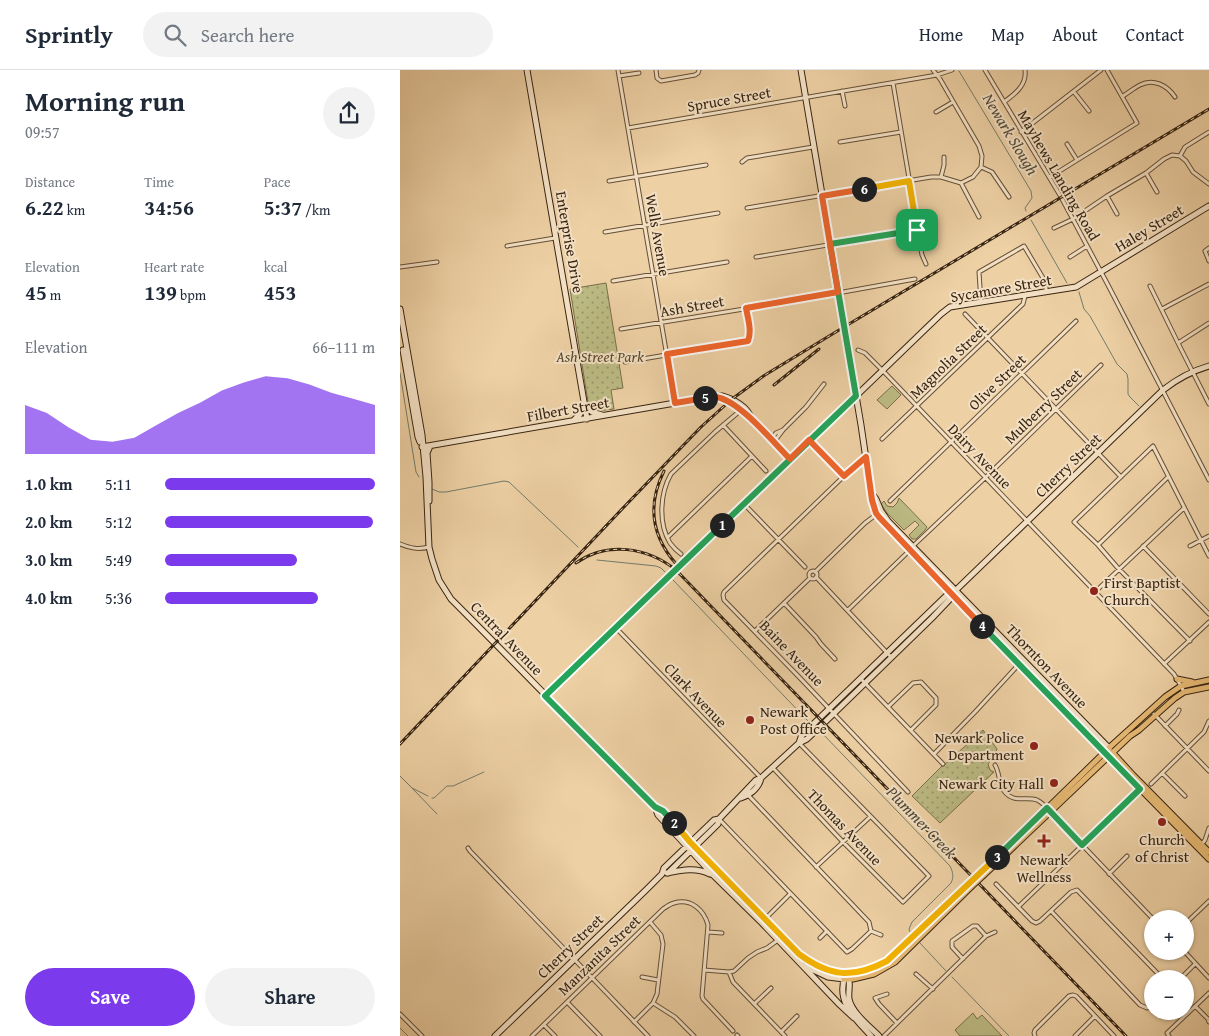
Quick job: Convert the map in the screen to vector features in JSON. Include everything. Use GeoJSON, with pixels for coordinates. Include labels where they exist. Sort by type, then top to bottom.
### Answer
{"type":"FeatureCollection","features":[{"type":"Feature","properties":{"kind":"main road"},"geometry":{"type":"LineString","coordinates":[[1177,679],[1195,682]]}},
{"type":"Feature","properties":{"kind":"main road"},"geometry":{"type":"LineString","coordinates":[[846,973],[872,969],[887,961],[983,874],[1165,697],[1181,686],[1209,680]]}},
{"type":"Feature","properties":{"kind":"main road"},"geometry":{"type":"LineString","coordinates":[[1109,753],[1184,692],[1209,687]]}},
{"type":"Feature","properties":{"kind":"main road","name":"Thornton Avenue"},"geometry":{"type":"LineString","coordinates":[[1109,753],[1200,846],[1209,859]]}},
{"type":"Feature","properties":{"kind":"main road","name":"Thornton Avenue"},"geometry":{"type":"LineString","coordinates":[[1109,753],[1140,789],[1200,846],[1209,852]]}},
{"type":"Feature","properties":{"kind":"main road"},"geometry":{"type":"LineString","coordinates":[[847,979],[874,974],[895,962],[970,886]]}},
{"type":"Feature","properties":{"kind":"street","name":"Enterprise Drive"},"geometry":{"type":"LineString","coordinates":[[528,70],[587,419]]}},
{"type":"Feature","properties":{"kind":"street","name":"Wells Avenue"},"geometry":{"type":"LineString","coordinates":[[618,70],[675,403]]}},
{"type":"Feature","properties":{"kind":"street"},"geometry":{"type":"LineString","coordinates":[[656,70],[657,78],[660,80],[695,75],[699,70]]}},
{"type":"Feature","properties":{"kind":"street"},"geometry":{"type":"LineString","coordinates":[[800,70],[872,500],[878,512],[815,572],[810,572],[808,574],[810,578]]}},
{"type":"Feature","properties":{"kind":"street"},"geometry":{"type":"LineString","coordinates":[[747,208],[931,177],[962,183],[973,176],[981,167],[982,156],[979,146],[933,70]]}},
{"type":"Feature","properties":{"kind":"street","name":"Spruce Street"},"geometry":{"type":"LineString","coordinates":[[628,128],[937,75],[952,70]]}},
{"type":"Feature","properties":{"kind":"street","name":"Mayhews Landing Road"},"geometry":{"type":"LineString","coordinates":[[985,70],[1050,178],[1088,246],[1209,480]]}},
{"type":"Feature","properties":{"kind":"street"},"geometry":{"type":"LineString","coordinates":[[1004,102],[1017,92],[1023,84],[1026,75],[1025,70]]}},
{"type":"Feature","properties":{"kind":"street"},"geometry":{"type":"LineString","coordinates":[[1021,132],[1101,70]]}},
{"type":"Feature","properties":{"kind":"street"},"geometry":{"type":"LineString","coordinates":[[1050,178],[1137,123],[1107,70]]}},
{"type":"Feature","properties":{"kind":"street"},"geometry":{"type":"LineString","coordinates":[[619,76],[639,73]]}},
{"type":"Feature","properties":{"kind":"street"},"geometry":{"type":"LineString","coordinates":[[893,82],[917,230],[922,255],[926,264]]}},
{"type":"Feature","properties":{"kind":"street"},"geometry":{"type":"LineString","coordinates":[[1123,96],[1141,84],[1154,82],[1170,90],[1175,97]]}},
{"type":"Feature","properties":{"kind":"street"},"geometry":{"type":"LineString","coordinates":[[842,91],[845,106]]}},
{"type":"Feature","properties":{"kind":"street"},"geometry":{"type":"LineString","coordinates":[[1074,92],[1089,111]]}},
{"type":"Feature","properties":{"kind":"street"},"geometry":{"type":"LineString","coordinates":[[936,112],[953,102]]}},
{"type":"Feature","properties":{"kind":"street"},"geometry":{"type":"LineString","coordinates":[[840,142],[901,132]]}},
{"type":"Feature","properties":{"kind":"street"},"geometry":{"type":"LineString","coordinates":[[1180,156],[1185,147],[1209,132]]}},
{"type":"Feature","properties":{"kind":"street"},"geometry":{"type":"LineString","coordinates":[[1067,144],[1077,160]]}},
{"type":"Feature","properties":{"kind":"street"},"geometry":{"type":"LineString","coordinates":[[742,162],[747,158],[813,147]]}},
{"type":"Feature","properties":{"kind":"street"},"geometry":{"type":"LineString","coordinates":[[1054,228],[1072,219],[1172,155],[1180,156],[1186,161],[1193,172],[1209,184]]}},
{"type":"Feature","properties":{"kind":"street"},"geometry":{"type":"LineString","coordinates":[[941,178],[944,157]]}},
{"type":"Feature","properties":{"kind":"street"},"geometry":{"type":"LineString","coordinates":[[609,181],[706,165]]}},
{"type":"Feature","properties":{"kind":"street"},"geometry":{"type":"LineString","coordinates":[[981,167],[992,172],[1009,197]]}},
{"type":"Feature","properties":{"kind":"street"},"geometry":{"type":"LineString","coordinates":[[1146,173],[1158,192]]}},
{"type":"Feature","properties":{"kind":"street"},"geometry":{"type":"LineString","coordinates":[[962,183],[979,217]]}},
{"type":"Feature","properties":{"kind":"street"},"geometry":{"type":"LineString","coordinates":[[1107,196],[1117,214]]}},
{"type":"Feature","properties":{"kind":"street","name":"Haley Street"},"geometry":{"type":"LineString","coordinates":[[1101,272],[1209,206]]}},
{"type":"Feature","properties":{"kind":"street"},"geometry":{"type":"LineString","coordinates":[[606,232],[718,212]]}},
{"type":"Feature","properties":{"kind":"street"},"geometry":{"type":"LineString","coordinates":[[756,258],[917,230]]}},
{"type":"Feature","properties":{"kind":"street"},"geometry":{"type":"LineString","coordinates":[[507,246],[556,238]]}},
{"type":"Feature","properties":{"kind":"street"},"geometry":{"type":"LineString","coordinates":[[981,302],[979,272],[1024,246],[1046,283],[1046,292]]}},
{"type":"Feature","properties":{"kind":"street"},"geometry":{"type":"LineString","coordinates":[[1070,257],[1088,246]]}},
{"type":"Feature","properties":{"kind":"street"},"geometry":{"type":"LineString","coordinates":[[1209,248],[1204,251],[1209,261]]}},
{"type":"Feature","properties":{"kind":"street"},"geometry":{"type":"LineString","coordinates":[[400,267],[437,262]]}},
{"type":"Feature","properties":{"kind":"street"},"geometry":{"type":"LineString","coordinates":[[613,281],[727,262]]}},
{"type":"Feature","properties":{"kind":"street","name":"Sycamore Street"},"geometry":{"type":"LineString","coordinates":[[545,696],[809,440],[950,307],[1076,287],[1101,272]]}},
{"type":"Feature","properties":{"kind":"street","name":"Ash Street"},"geometry":{"type":"LineString","coordinates":[[621,329],[914,279]]}},
{"type":"Feature","properties":{"kind":"street"},"geometry":{"type":"LineString","coordinates":[[1162,309],[1209,284]]}},
{"type":"Feature","properties":{"kind":"street"},"geometry":{"type":"LineString","coordinates":[[1150,286],[1209,404]]}},
{"type":"Feature","properties":{"kind":"street","name":"Magnolia Street"},"geometry":{"type":"LineString","coordinates":[[882,439],[1022,304],[1025,296]]}},
{"type":"Feature","properties":{"kind":"street"},"geometry":{"type":"LineString","coordinates":[[625,362],[748,341],[750,337],[746,308]]}},
{"type":"Feature","properties":{"kind":"street","name":"Central Avenue"},"geometry":{"type":"LineString","coordinates":[[400,310],[422,435],[429,547],[440,580],[451,599],[655,807],[658,815],[681,835],[714,876],[764,921]]}},
{"type":"Feature","properties":{"kind":"street"},"geometry":{"type":"LineString","coordinates":[[965,314],[1121,477]]}},
{"type":"Feature","properties":{"kind":"street","name":"Olive Street"},"geometry":{"type":"LineString","coordinates":[[890,501],[1076,321]]}},
{"type":"Feature","properties":{"kind":"street"},"geometry":{"type":"LineString","coordinates":[[1178,343],[1209,323]]}},
{"type":"Feature","properties":{"kind":"street","name":"Central Avenue"},"geometry":{"type":"LineString","coordinates":[[400,329],[418,437],[422,447]]}},
{"type":"Feature","properties":{"kind":"street","name":"Dairy Avenue"},"geometry":{"type":"LineString","coordinates":[[858,350],[865,353],[882,370],[1028,521],[1164,664],[1177,679],[1184,692]]}},
{"type":"Feature","properties":{"kind":"street","name":"Mulberry Street"},"geometry":{"type":"LineString","coordinates":[[848,610],[1101,365]]}},
{"type":"Feature","properties":{"kind":"street","name":"Cherry Street"},"geometry":{"type":"LineString","coordinates":[[665,873],[664,868],[718,824],[719,819],[740,798],[744,791],[799,743],[801,737],[863,681],[945,601],[947,595],[954,592],[1163,390],[1192,372],[1209,366]]}},
{"type":"Feature","properties":{"kind":"street"},"geometry":{"type":"LineString","coordinates":[[772,440],[806,407],[824,384]]}},
{"type":"Feature","properties":{"kind":"street","name":"Filbert Street"},"geometry":{"type":"LineString","coordinates":[[422,447],[709,397],[731,400]]}},
{"type":"Feature","properties":{"kind":"street"},"geometry":{"type":"LineString","coordinates":[[731,400],[790,459]]}},
{"type":"Feature","properties":{"kind":"street"},"geometry":{"type":"LineString","coordinates":[[731,400],[744,408],[751,415],[751,419]]}},
{"type":"Feature","properties":{"kind":"street"},"geometry":{"type":"LineString","coordinates":[[574,421],[580,414],[584,404],[592,412],[604,416]]}},
{"type":"Feature","properties":{"kind":"street"},"geometry":{"type":"LineString","coordinates":[[681,554],[670,544],[663,523],[663,496],[670,476],[741,410]]}},
{"type":"Feature","properties":{"kind":"street"},"geometry":{"type":"LineString","coordinates":[[723,425],[766,471]]}},
{"type":"Feature","properties":{"kind":"street"},"geometry":{"type":"LineString","coordinates":[[809,440],[844,476]]}},
{"type":"Feature","properties":{"kind":"street"},"geometry":{"type":"LineString","coordinates":[[426,506],[430,494],[426,453],[430,446]]}},
{"type":"Feature","properties":{"kind":"street"},"geometry":{"type":"LineString","coordinates":[[1190,641],[1074,522],[1153,446],[1209,556]]}},
{"type":"Feature","properties":{"kind":"street"},"geometry":{"type":"LineString","coordinates":[[667,537],[752,456]]}},
{"type":"Feature","properties":{"kind":"street"},"geometry":{"type":"LineString","coordinates":[[778,540],[866,457]]}},
{"type":"Feature","properties":{"kind":"street"},"geometry":{"type":"LineString","coordinates":[[1098,545],[1168,477]]}},
{"type":"Feature","properties":{"kind":"street"},"geometry":{"type":"LineString","coordinates":[[744,504],[805,567]]}},
{"type":"Feature","properties":{"kind":"street"},"geometry":{"type":"LineString","coordinates":[[1095,592],[1184,508]]}},
{"type":"Feature","properties":{"kind":"street","name":"Thornton Avenue"},"geometry":{"type":"LineString","coordinates":[[878,512],[879,517],[1109,753]]}},
{"type":"Feature","properties":{"kind":"street"},"geometry":{"type":"LineString","coordinates":[[1190,546],[1209,536]]}},
{"type":"Feature","properties":{"kind":"street","name":"Baine Avenue"},"geometry":{"type":"LineString","coordinates":[[778,540],[724,592],[722,595],[724,600],[908,792]]}},
{"type":"Feature","properties":{"kind":"street"},"geometry":{"type":"LineString","coordinates":[[400,544],[409,548],[420,549],[429,547]]}},
{"type":"Feature","properties":{"kind":"street"},"geometry":{"type":"LineString","coordinates":[[1143,546],[1209,614]]}},
{"type":"Feature","properties":{"kind":"street","name":"Thornton Avenue"},"geometry":{"type":"LineString","coordinates":[[911,548],[943,584],[954,592],[960,602],[1021,662]]}},
{"type":"Feature","properties":{"kind":"street"},"geometry":{"type":"LineString","coordinates":[[815,572],[817,574],[816,577],[890,654]]}},
{"type":"Feature","properties":{"kind":"street"},"geometry":{"type":"LineString","coordinates":[[755,631],[810,578],[816,577]]}},
{"type":"Feature","properties":{"kind":"street"},"geometry":{"type":"LineString","coordinates":[[943,584],[945,601],[960,602]]}},
{"type":"Feature","properties":{"kind":"street"},"geometry":{"type":"LineString","coordinates":[[784,603],[835,659]]}},
{"type":"Feature","properties":{"kind":"street"},"geometry":{"type":"LineString","coordinates":[[1164,664],[1209,622]]}},
{"type":"Feature","properties":{"kind":"street","name":"Clark Avenue"},"geometry":{"type":"LineString","coordinates":[[616,628],[761,778]]}},
{"type":"Feature","properties":{"kind":"street"},"geometry":{"type":"LineString","coordinates":[[934,754],[1021,662]]}},
{"type":"Feature","properties":{"kind":"street"},"geometry":{"type":"LineString","coordinates":[[863,681],[944,764]]}},
{"type":"Feature","properties":{"kind":"street"},"geometry":{"type":"LineString","coordinates":[[888,707],[913,683],[921,682],[936,698],[937,702],[911,730]]}},
{"type":"Feature","properties":{"kind":"street"},"geometry":{"type":"LineString","coordinates":[[1165,726],[1177,714],[1178,710]]}},
{"type":"Feature","properties":{"kind":"street"},"geometry":{"type":"LineString","coordinates":[[1151,711],[1209,771]]}},
{"type":"Feature","properties":{"kind":"street"},"geometry":{"type":"LineString","coordinates":[[1151,784],[1204,732],[1209,721]]}},
{"type":"Feature","properties":{"kind":"street"},"geometry":{"type":"LineString","coordinates":[[799,743],[870,816],[816,867]]}},
{"type":"Feature","properties":{"kind":"street"},"geometry":{"type":"LineString","coordinates":[[995,765],[998,779],[1008,794],[1020,800],[1038,800],[1144,910]]}},
{"type":"Feature","properties":{"kind":"street","name":"Thomas Avenue"},"geometry":{"type":"LineString","coordinates":[[772,767],[903,902],[929,876],[870,816]]}},
{"type":"Feature","properties":{"kind":"street"},"geometry":{"type":"LineString","coordinates":[[1162,773],[1185,796]]}},
{"type":"Feature","properties":{"kind":"street","name":"Cherry Street"},"geometry":{"type":"LineString","coordinates":[[740,798],[748,795],[760,783],[761,778]]}},
{"type":"Feature","properties":{"kind":"street"},"geometry":{"type":"LineString","coordinates":[[1018,907],[1140,789],[1146,789]]}},
{"type":"Feature","properties":{"kind":"street"},"geometry":{"type":"LineString","coordinates":[[748,795],[870,922],[871,931]]}},
{"type":"Feature","properties":{"kind":"street"},"geometry":{"type":"LineString","coordinates":[[719,819],[847,952],[871,931]]}},
{"type":"Feature","properties":{"kind":"street","name":"Cherry Street"},"geometry":{"type":"LineString","coordinates":[[495,1036],[665,873],[698,835],[714,820],[719,819]]}},
{"type":"Feature","properties":{"kind":"street"},"geometry":{"type":"LineString","coordinates":[[1200,846],[1209,828]]}},
{"type":"Feature","properties":{"kind":"street"},"geometry":{"type":"LineString","coordinates":[[678,855],[681,835],[698,835]]}},
{"type":"Feature","properties":{"kind":"street","name":"Central Avenue"},"geometry":{"type":"LineString","coordinates":[[690,846],[764,921],[794,956]]}},
{"type":"Feature","properties":{"kind":"street"},"geometry":{"type":"LineString","coordinates":[[469,849],[648,1036]]}},
{"type":"Feature","properties":{"kind":"street"},"geometry":{"type":"LineString","coordinates":[[1109,874],[1127,856]]}},
{"type":"Feature","properties":{"kind":"street"},"geometry":{"type":"LineString","coordinates":[[665,873],[688,869],[714,876]]}},
{"type":"Feature","properties":{"kind":"street"},"geometry":{"type":"LineString","coordinates":[[996,884],[1036,923],[1071,892],[1077,890],[1154,970]]}},
{"type":"Feature","properties":{"kind":"street"},"geometry":{"type":"LineString","coordinates":[[764,921],[790,894]]}},
{"type":"Feature","properties":{"kind":"street"},"geometry":{"type":"LineString","coordinates":[[1194,915],[1209,901]]}},
{"type":"Feature","properties":{"kind":"street","name":"Manzanita Street"},"geometry":{"type":"LineString","coordinates":[[532,1036],[663,908],[674,903],[688,903],[695,906],[706,918],[708,932]]}},
{"type":"Feature","properties":{"kind":"street"},"geometry":{"type":"LineString","coordinates":[[1051,911],[1144,1006]]}},
{"type":"Feature","properties":{"kind":"street"},"geometry":{"type":"LineString","coordinates":[[634,1022],[653,1003],[656,994],[663,944],[661,935],[650,922]]}},
{"type":"Feature","properties":{"kind":"street"},"geometry":{"type":"LineString","coordinates":[[963,959],[952,947],[952,941],[973,926],[977,926],[986,936]]}},
{"type":"Feature","properties":{"kind":"street"},"geometry":{"type":"LineString","coordinates":[[820,938],[826,931]]}},
{"type":"Feature","properties":{"kind":"street"},"geometry":{"type":"LineString","coordinates":[[871,931],[881,935]]}},
{"type":"Feature","properties":{"kind":"street"},"geometry":{"type":"LineString","coordinates":[[722,933],[708,932],[702,993],[703,999],[733,1031]]}},
{"type":"Feature","properties":{"kind":"street"},"geometry":{"type":"LineString","coordinates":[[884,1036],[986,936],[995,932]]}},
{"type":"Feature","properties":{"kind":"street"},"geometry":{"type":"LineString","coordinates":[[704,970],[729,972],[738,969],[748,958],[768,948],[780,938]]}},
{"type":"Feature","properties":{"kind":"street","name":"Central Avenue"},"geometry":{"type":"LineString","coordinates":[[780,938],[811,963],[828,971],[846,973]]}},
{"type":"Feature","properties":{"kind":"street"},"geometry":{"type":"LineString","coordinates":[[794,956],[806,967],[816,972],[847,979]]}},
{"type":"Feature","properties":{"kind":"street"},"geometry":{"type":"LineString","coordinates":[[794,956],[871,1036]]}},
{"type":"Feature","properties":{"kind":"street"},"geometry":{"type":"LineString","coordinates":[[1192,960],[1209,978]]}},
{"type":"Feature","properties":{"kind":"street"},"geometry":{"type":"LineString","coordinates":[[1189,970],[1195,964]]}},
{"type":"Feature","properties":{"kind":"street"},"geometry":{"type":"LineString","coordinates":[[729,972],[733,982],[785,1036]]}},
{"type":"Feature","properties":{"kind":"street"},"geometry":{"type":"LineString","coordinates":[[846,973],[850,1002],[858,1014],[879,1036]]}},
{"type":"Feature","properties":{"kind":"street"},"geometry":{"type":"LineString","coordinates":[[916,974],[933,989]]}},
{"type":"Feature","properties":{"kind":"street"},"geometry":{"type":"LineString","coordinates":[[642,977],[658,980]]}},
{"type":"Feature","properties":{"kind":"street"},"geometry":{"type":"LineString","coordinates":[[847,979],[843,996],[854,1018]]}},
{"type":"Feature","properties":{"kind":"street"},"geometry":{"type":"LineString","coordinates":[[754,1004],[771,988]]}},
{"type":"Feature","properties":{"kind":"street"},"geometry":{"type":"LineString","coordinates":[[887,994],[875,998],[897,1024]]}},
{"type":"Feature","properties":{"kind":"street"},"geometry":{"type":"LineString","coordinates":[[1168,1035],[1209,994]]}},
{"type":"Feature","properties":{"kind":"street"},"geometry":{"type":"LineString","coordinates":[[1035,1036],[1035,1030],[1069,996],[1073,995],[1114,1036]]}},
{"type":"Feature","properties":{"kind":"street"},"geometry":{"type":"LineString","coordinates":[[567,1002],[600,1036]]}},
{"type":"Feature","properties":{"kind":"street"},"geometry":{"type":"LineString","coordinates":[[653,1003],[676,1017],[694,1036]]}},
{"type":"Feature","properties":{"kind":"street"},"geometry":{"type":"LineString","coordinates":[[1195,1006],[1209,1022]]}},
{"type":"Feature","properties":{"kind":"street"},"geometry":{"type":"LineString","coordinates":[[400,1014],[422,1036]]}},
{"type":"Feature","properties":{"kind":"street"},"geometry":{"type":"LineString","coordinates":[[781,1032],[798,1016]]}},
{"type":"Feature","properties":{"kind":"street"},"geometry":{"type":"LineString","coordinates":[[1075,1036],[1095,1016]]}},
{"type":"Feature","properties":{"kind":"street"},"geometry":{"type":"LineString","coordinates":[[544,1025],[555,1036]]}},
{"type":"Feature","properties":{"kind":"green space","name":"Ash Street Park"},"geometry":{"type":"Polygon","coordinates":[[[606,283],[623,388],[611,390],[614,409],[596,411],[592,410],[588,402],[570,289],[606,283]]]}},
{"type":"Feature","properties":{"kind":"green space"},"geometry":{"type":"Polygon","coordinates":[[[892,386],[901,395],[887,409],[877,400],[892,386]]]}},
{"type":"Feature","properties":{"kind":"green space"},"geometry":{"type":"Polygon","coordinates":[[[899,498],[927,527],[916,539],[912,539],[909,535],[919,525],[915,521],[904,530],[881,504],[884,501],[887,506],[893,507],[899,498]]]}},
{"type":"Feature","properties":{"kind":"green space"},"geometry":{"type":"Polygon","coordinates":[[[983,730],[997,749],[988,764],[990,770],[994,772],[940,823],[912,796],[942,766],[983,730]]]}},
{"type":"Feature","properties":{"kind":"green space"},"geometry":{"type":"Polygon","coordinates":[[[973,1013],[977,1019],[982,1015],[1002,1036],[960,1036],[955,1030],[973,1013]]]}},
{"type":"Feature","properties":{"kind":"waterway","name":"Newark Slough"},"geometry":{"type":"LineString","coordinates":[[959,71],[1031,191],[1032,198],[1025,208],[1026,211]]}},
{"type":"Feature","properties":{"kind":"waterway","name":"Newark Slough"},"geometry":{"type":"LineString","coordinates":[[1031,220],[1067,283]]}},
{"type":"Feature","properties":{"kind":"waterway","name":"Newark Slough"},"geometry":{"type":"LineString","coordinates":[[1079,292],[1084,309],[1090,316],[1117,364],[1127,374],[1128,394],[1139,406]]}},
{"type":"Feature","properties":{"kind":"waterway","name":"Plummer Creek"},"geometry":{"type":"LineString","coordinates":[[400,373],[416,472],[419,477]]}},
{"type":"Feature","properties":{"kind":"waterway","name":"Plummer Creek"},"geometry":{"type":"LineString","coordinates":[[432,489],[446,492],[504,481],[509,482],[578,547]]}},
{"type":"Feature","properties":{"kind":"waterway","name":"Plummer Creek"},"geometry":{"type":"LineString","coordinates":[[597,560],[656,566],[665,572]]}},
{"type":"Feature","properties":{"kind":"waterway","name":"Plummer Creek"},"geometry":{"type":"LineString","coordinates":[[673,580],[808,721]]}},
{"type":"Feature","properties":{"kind":"waterway","name":"Plummer Creek"},"geometry":{"type":"LineString","coordinates":[[820,731],[951,868],[953,877],[951,883],[912,922],[909,929],[911,934]]}},
{"type":"Feature","properties":{"kind":"waterway"},"geometry":{"type":"LineString","coordinates":[[432,798],[447,786],[453,786],[484,772]]}},
{"type":"Feature","properties":{"kind":"waterway"},"geometry":{"type":"LineString","coordinates":[[400,776],[412,788],[428,796]]}},
{"type":"Feature","properties":{"kind":"waterway"},"geometry":{"type":"LineString","coordinates":[[412,788],[437,814]]}},
{"type":"Feature","properties":{"kind":"waterway","name":"Plummer Creek"},"geometry":{"type":"LineString","coordinates":[[920,943],[946,971]]}},
{"type":"Feature","properties":{"kind":"waterway","name":"Plummer Creek"},"geometry":{"type":"LineString","coordinates":[[952,977],[1009,1036]]}},
{"type":"Feature","properties":{"kind":"waterway"},"geometry":{"type":"LineString","coordinates":[[400,1028],[408,1036]]}},
{"type":"Feature","properties":{"kind":"railway"},"geometry":{"type":"LineString","coordinates":[[400,744],[623,508],[701,427],[732,399],[765,375],[1209,109]]}},
{"type":"Feature","properties":{"kind":"railway"},"geometry":{"type":"LineString","coordinates":[[774,385],[819,349]]}},
{"type":"Feature","properties":{"kind":"railway"},"geometry":{"type":"LineString","coordinates":[[664,471],[655,496],[654,520],[662,543],[677,565]]}},
{"type":"Feature","properties":{"kind":"railway"},"geometry":{"type":"LineString","coordinates":[[576,563],[588,556],[614,549],[640,552],[652,556],[676,570],[1126,1036]]}},
{"type":"Feature","properties":{"kind":"place","name":"First Baptist Church"},"geometry":{"type":"Point","coordinates":[1094,591]}},
{"type":"Feature","properties":{"kind":"place","name":"Newark Post Office"},"geometry":{"type":"Point","coordinates":[750,720]}},
{"type":"Feature","properties":{"kind":"place","name":"Newark Police Department"},"geometry":{"type":"Point","coordinates":[1034,746]}},
{"type":"Feature","properties":{"kind":"place","name":"Newark City Hall"},"geometry":{"type":"Point","coordinates":[1054,783]}},
{"type":"Feature","properties":{"kind":"place","name":"Church of Christ"},"geometry":{"type":"Point","coordinates":[1162,822]}},
{"type":"Feature","properties":{"kind":"place","name":"Newark Wellness"},"geometry":{"type":"Point","coordinates":[1044,841]}},
{"type":"Feature","properties":{"kind":"route"},"geometry":{"type":"LineString","coordinates":[[917,230],[830,244],[856,396],[809,440],[799,451],[545,696],[655,807],[663,811],[674,822],[690,842],[799,954],[811,963],[828,971],[836,972],[872,969],[887,961],[1047,808],[1082,845],[1140,789],[879,517],[872,500],[866,457],[844,476],[809,440],[790,459],[737,406],[718,397],[675,403],[667,354],[748,341],[750,337],[746,308],[838,292],[822,196],[909,181],[917,230]]}}]}
